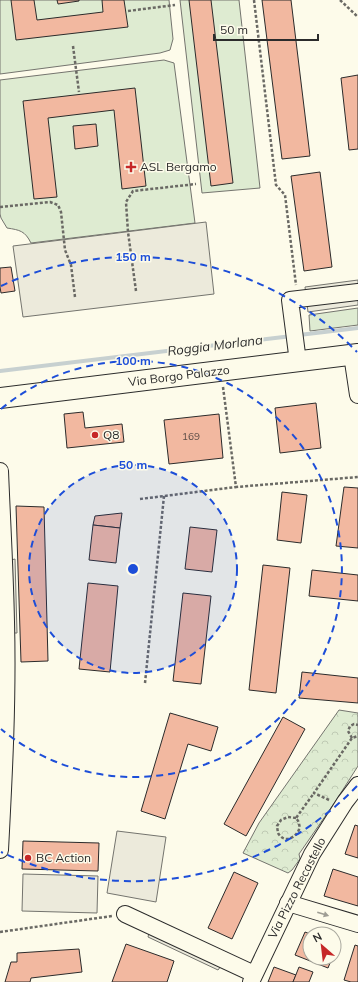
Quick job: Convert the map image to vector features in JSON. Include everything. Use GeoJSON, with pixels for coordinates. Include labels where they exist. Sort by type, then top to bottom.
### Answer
{"type":"FeatureCollection","features":[{"type":"Feature","properties":{"kind":"main road","name":"Via Borgo Palazzo"},"geometry":{"type":"LineString","coordinates":[[0,398],[297,357],[355,354]]}},
{"type":"Feature","properties":{"kind":"street"},"geometry":{"type":"LineString","coordinates":[[297,357],[290,300],[358,292]]}},
{"type":"Feature","properties":{"kind":"street"},"geometry":{"type":"LineString","coordinates":[[355,354],[358,395]]}},
{"type":"Feature","properties":{"kind":"street"},"geometry":{"type":"LineString","coordinates":[[0,471],[6,622],[6,714],[0,850]]}},
{"type":"Feature","properties":{"kind":"street","name":"Via Pizzo Recastello"},"geometry":{"type":"LineString","coordinates":[[125,914],[253,978],[312,854],[352,803],[358,785]]}},
{"type":"Feature","properties":{"kind":"street"},"geometry":{"type":"LineString","coordinates":[[288,904],[358,924]]}},
{"type":"Feature","properties":{"kind":"path"},"geometry":{"type":"LineString","coordinates":[[254,0],[276,185],[285,195],[298,300]]}},
{"type":"Feature","properties":{"kind":"path"},"geometry":{"type":"LineString","coordinates":[[340,0],[358,17]]}},
{"type":"Feature","properties":{"kind":"path"},"geometry":{"type":"LineString","coordinates":[[128,11],[175,5]]}},
{"type":"Feature","properties":{"kind":"path"},"geometry":{"type":"LineString","coordinates":[[73,46],[79,92]]}},
{"type":"Feature","properties":{"kind":"path"},"geometry":{"type":"LineString","coordinates":[[136,291],[128,232],[126,202],[133,191],[196,184]]}},
{"type":"Feature","properties":{"kind":"path"},"geometry":{"type":"LineString","coordinates":[[0,207],[50,202],[58,205],[61,212],[65,250],[71,265],[75,297]]}},
{"type":"Feature","properties":{"kind":"path"},"geometry":{"type":"LineString","coordinates":[[223,385],[236,487]]}},
{"type":"Feature","properties":{"kind":"path"},"geometry":{"type":"LineString","coordinates":[[140,499],[236,487],[358,477]]}},
{"type":"Feature","properties":{"kind":"path"},"geometry":{"type":"LineString","coordinates":[[145,683],[164,496]]}},
{"type":"Feature","properties":{"kind":"path"},"geometry":{"type":"LineString","coordinates":[[352,738],[348,732],[350,726],[354,724],[358,725]]}},
{"type":"Feature","properties":{"kind":"path"},"geometry":{"type":"LineString","coordinates":[[296,818],[352,738],[358,736]]}},
{"type":"Feature","properties":{"kind":"path"},"geometry":{"type":"LineString","coordinates":[[314,793],[335,802],[352,803]]}},
{"type":"Feature","properties":{"kind":"path"},"geometry":{"type":"LineString","coordinates":[[288,817],[296,818],[300,824],[296,835],[288,839],[283,838],[278,833],[277,826],[281,820],[288,817]]}},
{"type":"Feature","properties":{"kind":"path"},"geometry":{"type":"LineString","coordinates":[[0,932],[125,914]]}},
{"type":"Feature","properties":{"kind":"green space"},"geometry":{"type":"Polygon","coordinates":[[[0,0],[169,0],[173,39],[170,50],[160,53],[0,74],[0,0]]]}},
{"type":"Feature","properties":{"kind":"green space"},"geometry":{"type":"Polygon","coordinates":[[[180,0],[239,0],[260,188],[202,193],[180,0]]]}},
{"type":"Feature","properties":{"kind":"green space"},"geometry":{"type":"Polygon","coordinates":[[[164,60],[174,63],[195,223],[31,243],[27,236],[22,232],[7,228],[0,214],[0,80],[164,60]]]}},
{"type":"Feature","properties":{"kind":"green space"},"geometry":{"type":"Polygon","coordinates":[[[358,308],[358,325],[310,331],[309,315],[358,308]]]}},
{"type":"Feature","properties":{"kind":"green space"},"geometry":{"type":"Polygon","coordinates":[[[339,710],[358,713],[358,766],[299,854],[300,859],[288,873],[243,853],[259,823],[339,710]]]}},
{"type":"Feature","properties":{"kind":"shaded area"},"geometry":{"type":"Polygon","coordinates":[[[206,222],[214,294],[23,317],[13,246],[206,222]]]}},
{"type":"Feature","properties":{"kind":"shaded area"},"geometry":{"type":"Polygon","coordinates":[[[358,280],[358,305],[308,312],[305,287],[358,280]]]}},
{"type":"Feature","properties":{"kind":"shaded area"},"geometry":{"type":"Polygon","coordinates":[[[15,559],[17,633],[13,633],[11,560],[15,559]]]}},
{"type":"Feature","properties":{"kind":"shaded area"},"geometry":{"type":"Polygon","coordinates":[[[117,831],[166,837],[156,902],[107,893],[117,831]]]}},
{"type":"Feature","properties":{"kind":"shaded area"},"geometry":{"type":"Polygon","coordinates":[[[23,874],[98,876],[97,913],[22,911],[23,874]]]}},
{"type":"Feature","properties":{"kind":"shaded area"},"geometry":{"type":"Polygon","coordinates":[[[149,933],[221,966],[218,970],[148,937],[149,933]]]}},
{"type":"Feature","properties":{"kind":"building"},"geometry":{"type":"Polygon","coordinates":[[[11,0],[34,0],[37,20],[103,12],[102,0],[124,0],[128,27],[16,40],[11,0]]]}},
{"type":"Feature","properties":{"kind":"building"},"geometry":{"type":"Polygon","coordinates":[[[57,0],[79,0],[79,1],[58,4],[57,0]]]}},
{"type":"Feature","properties":{"kind":"building"},"geometry":{"type":"Polygon","coordinates":[[[189,0],[211,0],[233,183],[211,186],[189,0]]]}},
{"type":"Feature","properties":{"kind":"building"},"geometry":{"type":"Polygon","coordinates":[[[262,0],[291,0],[310,156],[282,159],[262,0]]]}},
{"type":"Feature","properties":{"kind":"building"},"geometry":{"type":"Polygon","coordinates":[[[358,75],[358,149],[349,150],[341,78],[358,75]]]}},
{"type":"Feature","properties":{"kind":"building"},"geometry":{"type":"Polygon","coordinates":[[[135,88],[146,186],[122,189],[114,110],[48,118],[57,197],[34,199],[23,101],[135,88]]]}},
{"type":"Feature","properties":{"kind":"building"},"geometry":{"type":"Polygon","coordinates":[[[96,124],[98,146],[75,149],[73,126],[96,124]]]}},
{"type":"Feature","properties":{"kind":"building"},"geometry":{"type":"Polygon","coordinates":[[[320,172],[332,267],[304,271],[291,176],[320,172]]]}},
{"type":"Feature","properties":{"kind":"building"},"geometry":{"type":"Polygon","coordinates":[[[11,267],[15,291],[1,293],[0,268],[11,267]]]}},
{"type":"Feature","properties":{"kind":"building"},"geometry":{"type":"Polygon","coordinates":[[[316,403],[321,448],[280,453],[275,408],[316,403]]]}},
{"type":"Feature","properties":{"kind":"building","name":"Q8"},"geometry":{"type":"Polygon","coordinates":[[[83,412],[85,428],[122,424],[124,442],[67,448],[64,414],[83,412]]]}},
{"type":"Feature","properties":{"kind":"building"},"geometry":{"type":"Polygon","coordinates":[[[219,414],[223,458],[169,464],[164,420],[219,414]]]}},
{"type":"Feature","properties":{"kind":"building"},"geometry":{"type":"Polygon","coordinates":[[[344,487],[358,488],[358,548],[336,546],[344,487]]]}},
{"type":"Feature","properties":{"kind":"building"},"geometry":{"type":"Polygon","coordinates":[[[282,492],[307,495],[301,543],[277,540],[282,492]]]}},
{"type":"Feature","properties":{"kind":"building"},"geometry":{"type":"Polygon","coordinates":[[[16,506],[44,507],[48,661],[21,662],[16,506]]]}},
{"type":"Feature","properties":{"kind":"building"},"geometry":{"type":"Polygon","coordinates":[[[122,513],[120,528],[93,525],[95,516],[122,513]]]}},
{"type":"Feature","properties":{"kind":"building"},"geometry":{"type":"Polygon","coordinates":[[[93,525],[120,528],[116,563],[89,560],[93,525]]]}},
{"type":"Feature","properties":{"kind":"building"},"geometry":{"type":"Polygon","coordinates":[[[190,527],[217,530],[212,572],[185,569],[190,527]]]}},
{"type":"Feature","properties":{"kind":"building"},"geometry":{"type":"Polygon","coordinates":[[[263,565],[290,568],[276,693],[249,690],[263,565]]]}},
{"type":"Feature","properties":{"kind":"building"},"geometry":{"type":"Polygon","coordinates":[[[312,570],[358,575],[358,601],[309,596],[312,570]]]}},
{"type":"Feature","properties":{"kind":"building"},"geometry":{"type":"Polygon","coordinates":[[[88,583],[118,586],[110,672],[79,669],[88,583]]]}},
{"type":"Feature","properties":{"kind":"building"},"geometry":{"type":"Polygon","coordinates":[[[183,593],[211,596],[201,684],[173,681],[183,593]]]}},
{"type":"Feature","properties":{"kind":"building"},"geometry":{"type":"Polygon","coordinates":[[[302,672],[358,678],[358,703],[299,698],[302,672]]]}},
{"type":"Feature","properties":{"kind":"building"},"geometry":{"type":"Polygon","coordinates":[[[170,713],[218,727],[211,751],[188,744],[165,819],[141,811],[170,713]]]}},
{"type":"Feature","properties":{"kind":"building"},"geometry":{"type":"Polygon","coordinates":[[[283,717],[305,729],[246,836],[224,824],[283,717]]]}},
{"type":"Feature","properties":{"kind":"building"},"geometry":{"type":"Polygon","coordinates":[[[355,825],[358,826],[358,858],[345,854],[355,825]]]}},
{"type":"Feature","properties":{"kind":"building"},"geometry":{"type":"Polygon","coordinates":[[[23,841],[99,843],[98,871],[22,869],[23,841]]]}},
{"type":"Feature","properties":{"kind":"building"},"geometry":{"type":"Polygon","coordinates":[[[333,869],[358,877],[358,906],[324,896],[333,869]]]}},
{"type":"Feature","properties":{"kind":"building"},"geometry":{"type":"Polygon","coordinates":[[[234,872],[258,883],[232,939],[208,928],[234,872]]]}},
{"type":"Feature","properties":{"kind":"building"},"geometry":{"type":"Polygon","coordinates":[[[302,939],[302,958],[295,955],[302,939]]]}},
{"type":"Feature","properties":{"kind":"building"},"geometry":{"type":"Polygon","coordinates":[[[126,944],[174,961],[167,982],[112,982],[126,944]]]}},
{"type":"Feature","properties":{"kind":"building"},"geometry":{"type":"Polygon","coordinates":[[[355,945],[358,946],[358,982],[351,982],[344,980],[355,945]]]}},
{"type":"Feature","properties":{"kind":"building"},"geometry":{"type":"Polygon","coordinates":[[[79,949],[82,972],[31,978],[30,982],[5,982],[11,962],[17,962],[17,953],[79,949]]]}},
{"type":"Feature","properties":{"kind":"building"},"geometry":{"type":"Polygon","coordinates":[[[274,967],[296,975],[293,982],[268,982],[274,967]]]}},
{"type":"Feature","properties":{"kind":"building"},"geometry":{"type":"Polygon","coordinates":[[[299,967],[313,972],[309,982],[293,982],[299,967]]]}},
{"type":"Feature","properties":{"kind":"waterway","name":"Roggia Morlana"},"geometry":{"type":"LineString","coordinates":[[299,335],[358,328]]}},
{"type":"Feature","properties":{"kind":"waterway","name":"Roggia Morlana"},"geometry":{"type":"LineString","coordinates":[[0,371],[292,336]]}},
{"type":"Feature","properties":{"kind":"place","name":"ASL Bergamo"},"geometry":{"type":"Point","coordinates":[131,167]}},
{"type":"Feature","properties":{"kind":"place","name":"Q8"},"geometry":{"type":"Point","coordinates":[95,435]}},
{"type":"Feature","properties":{"kind":"place","name":"BC Action"},"geometry":{"type":"Point","coordinates":[28,858]}}]}
